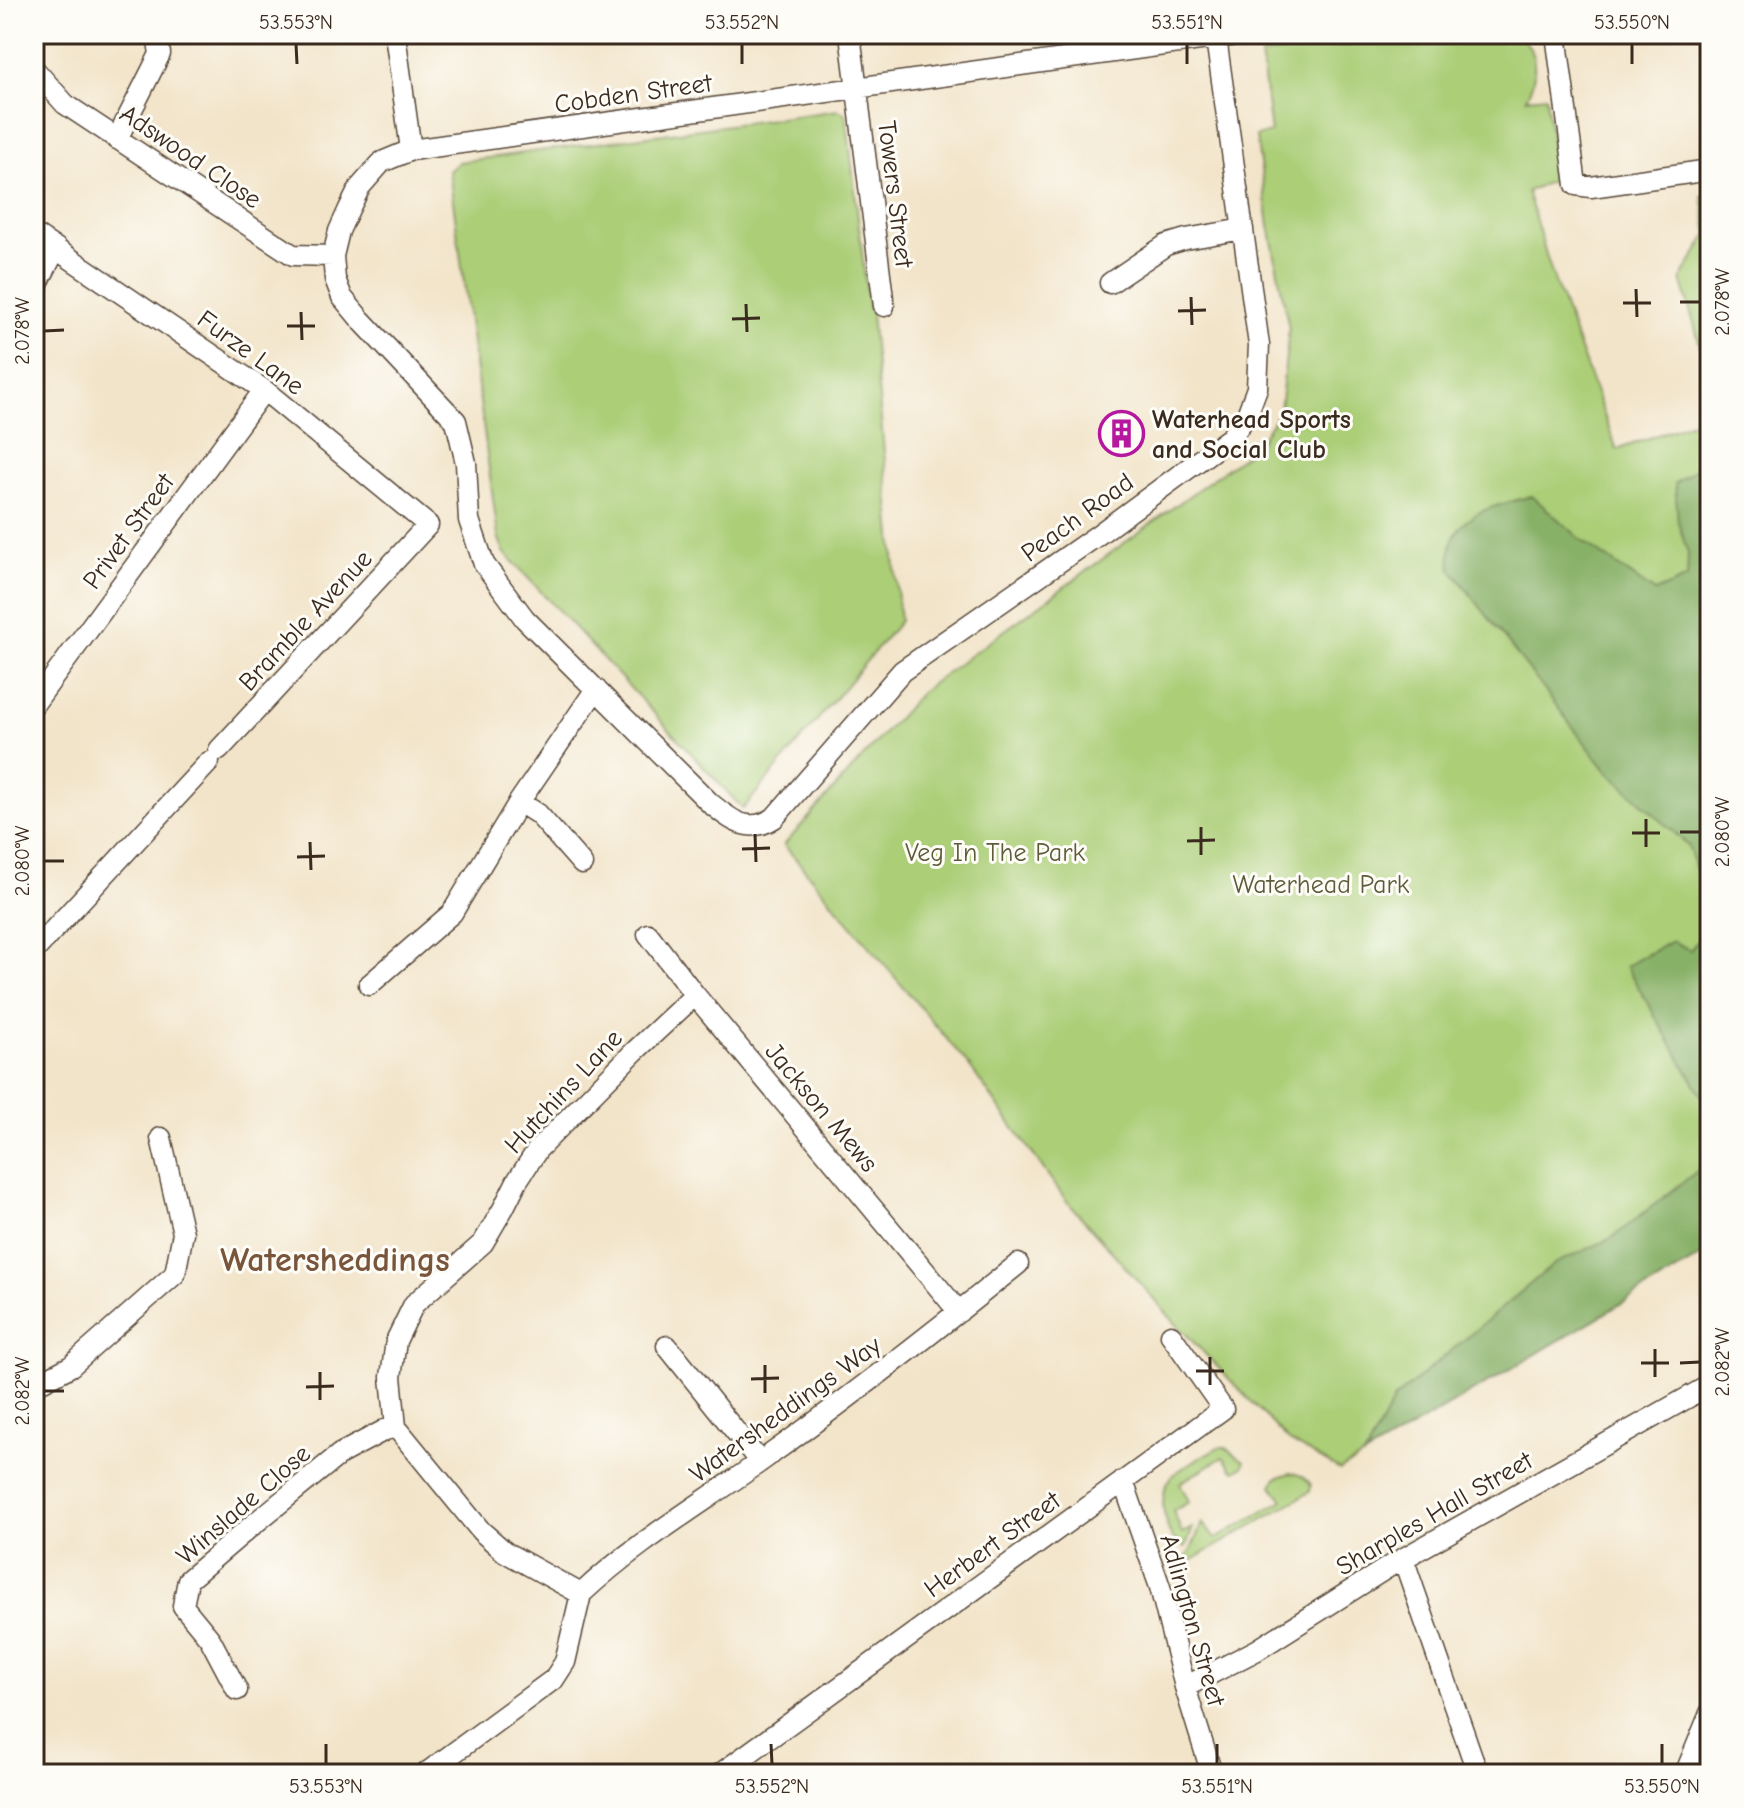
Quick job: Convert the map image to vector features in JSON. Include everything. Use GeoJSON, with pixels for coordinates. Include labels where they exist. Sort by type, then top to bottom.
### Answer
{"type":"FeatureCollection","features":[{"type":"Feature","properties":{"kind":"street"},"geometry":{"type":"LineString","coordinates":[[117,139],[160,54],[157,34]]}},
{"type":"Feature","properties":{"kind":"street"},"geometry":{"type":"LineString","coordinates":[[369,985],[452,913],[519,802],[596,689],[525,619],[484,564],[469,520],[466,463],[456,421],[361,320],[342,297],[335,279],[333,256],[339,231],[360,187],[382,162],[411,150],[395,34]]}},
{"type":"Feature","properties":{"kind":"street","name":"Towers Street"},"geometry":{"type":"LineString","coordinates":[[850,34],[884,306]]}},
{"type":"Feature","properties":{"kind":"street","name":"Cobden Street"},"geometry":{"type":"LineString","coordinates":[[411,150],[1243,34]]}},
{"type":"Feature","properties":{"kind":"street"},"geometry":{"type":"LineString","coordinates":[[1556,34],[1576,185],[1591,187],[1710,170]]}},
{"type":"Feature","properties":{"kind":"street","name":"Peach Road"},"geometry":{"type":"LineString","coordinates":[[596,689],[710,803],[742,824],[764,824],[774,818],[902,671],[1120,519],[1231,437],[1247,415],[1257,388],[1260,361],[1216,36]]}},
{"type":"Feature","properties":{"kind":"street","name":"Adswood Close"},"geometry":{"type":"LineString","coordinates":[[34,69],[65,104],[293,255],[333,256]]}},
{"type":"Feature","properties":{"kind":"street"},"geometry":{"type":"LineString","coordinates":[[1110,283],[1166,245],[1243,229]]}},
{"type":"Feature","properties":{"kind":"street","name":"Furze Lane"},"geometry":{"type":"LineString","coordinates":[[34,234],[264,390],[428,525]]}},
{"type":"Feature","properties":{"kind":"street"},"geometry":{"type":"LineString","coordinates":[[34,291],[56,248]]}},
{"type":"Feature","properties":{"kind":"street","name":"Privet Street"},"geometry":{"type":"LineString","coordinates":[[34,704],[264,390]]}},
{"type":"Feature","properties":{"kind":"street","name":"Bramble Avenue"},"geometry":{"type":"LineString","coordinates":[[34,951],[428,525]]}},
{"type":"Feature","properties":{"kind":"street"},"geometry":{"type":"LineString","coordinates":[[519,802],[538,814],[582,864]]}},
{"type":"Feature","properties":{"kind":"street","name":"Jackson Mews"},"geometry":{"type":"LineString","coordinates":[[648,934],[695,995],[959,1312]]}},
{"type":"Feature","properties":{"kind":"street","name":"Hutchins Lane"},"geometry":{"type":"LineString","coordinates":[[396,1427],[391,1377],[396,1341],[414,1304],[483,1243],[538,1149],[695,995]]}},
{"type":"Feature","properties":{"kind":"street"},"geometry":{"type":"LineString","coordinates":[[34,1382],[43,1381],[71,1366],[175,1274],[183,1233],[161,1138]]}},
{"type":"Feature","properties":{"kind":"street","name":"Watersheddings Way"},"geometry":{"type":"LineString","coordinates":[[581,1594],[607,1569],[760,1462],[1018,1264]]}},
{"type":"Feature","properties":{"kind":"street","name":"Herbert Street"},"geometry":{"type":"LineString","coordinates":[[720,1774],[1223,1409],[1171,1335]]}},
{"type":"Feature","properties":{"kind":"street"},"geometry":{"type":"LineString","coordinates":[[667,1346],[760,1462]]}},
{"type":"Feature","properties":{"kind":"street","name":"Sharples Hall Street"},"geometry":{"type":"LineString","coordinates":[[1185,1687],[1257,1650],[1403,1558],[1710,1385]]}},
{"type":"Feature","properties":{"kind":"street"},"geometry":{"type":"LineString","coordinates":[[396,1427],[481,1531],[505,1552],[581,1594],[565,1662],[554,1679],[425,1774]]}},
{"type":"Feature","properties":{"kind":"street","name":"Winslade Close"},"geometry":{"type":"LineString","coordinates":[[237,1690],[210,1639],[183,1606],[188,1580],[340,1454],[396,1427]]}},
{"type":"Feature","properties":{"kind":"street","name":"Adlington Street"},"geometry":{"type":"LineString","coordinates":[[1123,1481],[1160,1587],[1185,1687],[1212,1774]]}},
{"type":"Feature","properties":{"kind":"street"},"geometry":{"type":"LineString","coordinates":[[1403,1558],[1478,1774]]}},
{"type":"Feature","properties":{"kind":"street"},"geometry":{"type":"LineString","coordinates":[[1685,1774],[1710,1713]]}},
{"type":"Feature","properties":{"kind":"green space","name":"Waterhead Park"},"geometry":{"type":"Polygon","coordinates":[[[1435,34],[1519,34],[1530,48],[1534,73],[1526,98],[1546,96],[1555,170],[1550,169],[1552,181],[1527,191],[1551,271],[1617,450],[1697,420],[1710,457],[1710,1251],[1340,1470],[1289,1441],[1178,1326],[1066,1200],[967,1063],[784,845],[923,690],[1256,447],[1280,410],[1289,329],[1256,136],[1271,133],[1261,55],[1435,34]]]}},
{"type":"Feature","properties":{"kind":"green space"},"geometry":{"type":"Polygon","coordinates":[[[839,110],[846,114],[871,314],[900,621],[743,809],[504,552],[498,536],[449,171],[459,162],[839,110]]]}},
{"type":"Feature","properties":{"kind":"green space"},"geometry":{"type":"Polygon","coordinates":[[[1710,194],[1710,379],[1681,279],[1708,234],[1702,196],[1710,194]]]}},
{"type":"Feature","properties":{"kind":"green space"},"geometry":{"type":"Polygon","coordinates":[[[1710,459],[1710,910],[1688,845],[1606,770],[1451,569],[1450,553],[1457,532],[1474,516],[1484,510],[1532,496],[1584,542],[1655,592],[1687,578],[1688,554],[1678,522],[1675,483],[1710,459]]]}},
{"type":"Feature","properties":{"kind":"green space"},"geometry":{"type":"Polygon","coordinates":[[[1710,927],[1710,1110],[1626,966],[1672,941],[1690,950],[1710,927]]]}},
{"type":"Feature","properties":{"kind":"green space"},"geometry":{"type":"Polygon","coordinates":[[[1710,1161],[1710,1251],[1365,1455],[1394,1399],[1554,1264],[1612,1238],[1710,1161]]]}},
{"type":"Feature","properties":{"kind":"green space"},"geometry":{"type":"Polygon","coordinates":[[[1219,1447],[1225,1447],[1244,1461],[1243,1467],[1234,1471],[1223,1457],[1180,1483],[1189,1502],[1173,1511],[1182,1533],[1193,1528],[1185,1548],[1173,1539],[1168,1529],[1163,1507],[1164,1492],[1170,1479],[1179,1471],[1219,1447]]]}},
{"type":"Feature","properties":{"kind":"green space"},"geometry":{"type":"Polygon","coordinates":[[[1290,1473],[1307,1480],[1311,1485],[1310,1492],[1177,1569],[1191,1550],[1202,1523],[1216,1539],[1283,1500],[1272,1486],[1276,1478],[1290,1473]]]}},
{"type":"Feature","properties":{"kind":"place","name":"Waterhead Sports and Social Club"},"geometry":{"type":"Point","coordinates":[1121,434]}},
{"type":"Feature","properties":{"kind":"district","name":"Watersheddings"},"geometry":{"type":"Point","coordinates":[335,1259]}},
{"type":"Feature","properties":{"kind":"park label","name":"Veg In The Park"},"geometry":{"type":"Point","coordinates":[995,852]}}]}
